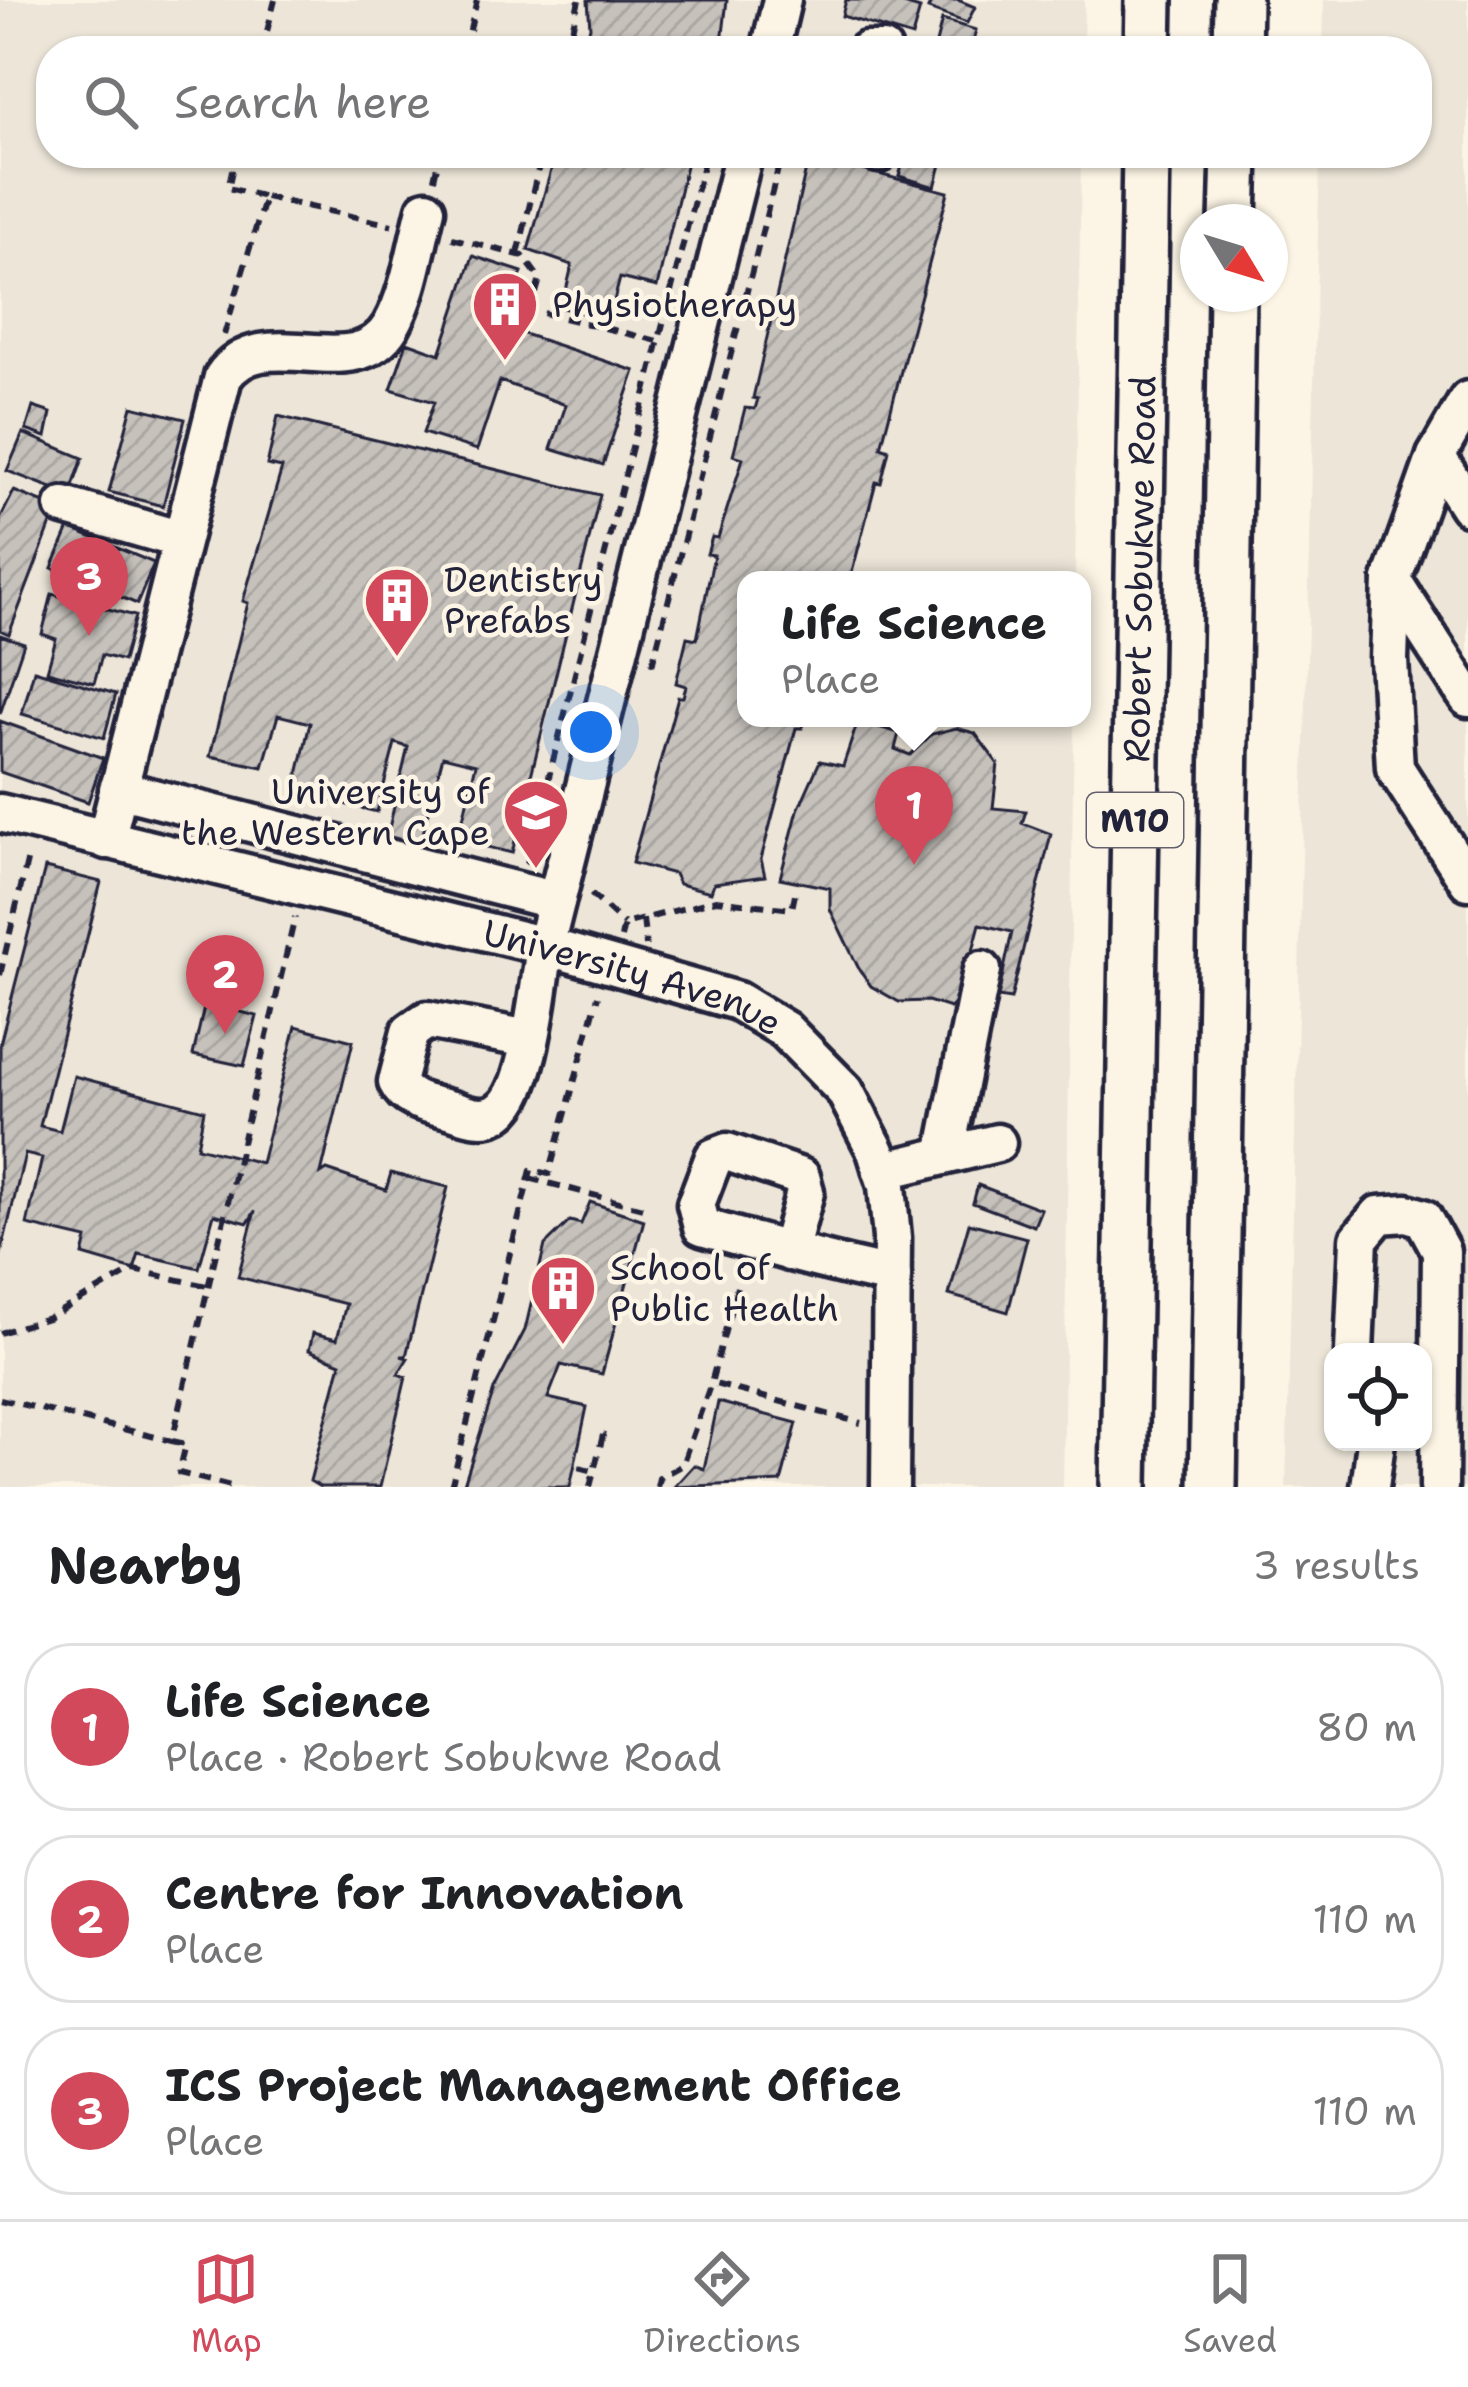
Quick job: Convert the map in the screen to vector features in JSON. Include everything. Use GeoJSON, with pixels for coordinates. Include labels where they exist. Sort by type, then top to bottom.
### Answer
{"type":"FeatureCollection","features":[{"type":"Feature","properties":{"kind":"main road"},"geometry":{"type":"LineString","coordinates":[[1148,36],[1149,0]]}},
{"type":"Feature","properties":{"kind":"main road"},"geometry":{"type":"LineString","coordinates":[[1237,36],[1238,0]]}},
{"type":"Feature","properties":{"kind":"main road","name":"Robert Sobukwe Road"},"geometry":{"type":"LineString","coordinates":[[1124,1487],[1146,168]]}},
{"type":"Feature","properties":{"kind":"main road"},"geometry":{"type":"LineString","coordinates":[[1234,204],[1235,168]]}},
{"type":"Feature","properties":{"kind":"main road","name":"M10"},"geometry":{"type":"LineString","coordinates":[[1213,1487],[1232,312]]}},
{"type":"Feature","properties":{"kind":"lane"},"geometry":{"type":"LineString","coordinates":[[774,36],[782,0]]}},
{"type":"Feature","properties":{"kind":"lane"},"geometry":{"type":"LineString","coordinates":[[529,1039],[545,946],[574,898],[741,168]]}},
{"type":"Feature","properties":{"kind":"lane"},"geometry":{"type":"LineString","coordinates":[[106,839],[214,400],[232,364],[256,352],[368,350],[395,318],[423,220]]}},
{"type":"Feature","properties":{"kind":"lane"},"geometry":{"type":"LineString","coordinates":[[1468,400],[1436,456],[1392,580],[1389,659],[1395,768],[1468,881]]}},
{"type":"Feature","properties":{"kind":"lane"},"geometry":{"type":"LineString","coordinates":[[1436,456],[1468,506]]}},
{"type":"Feature","properties":{"kind":"lane"},"geometry":{"type":"LineString","coordinates":[[64,506],[178,539]]}},
{"type":"Feature","properties":{"kind":"lane"},"geometry":{"type":"LineString","coordinates":[[1392,580],[1468,698]]}},
{"type":"Feature","properties":{"kind":"lane"},"geometry":{"type":"LineString","coordinates":[[118,789],[574,898]]}},
{"type":"Feature","properties":{"kind":"lane","name":"University Avenue"},"geometry":{"type":"LineString","coordinates":[[0,813],[545,946],[604,980],[737,1000],[785,1030],[845,1091],[882,1171],[892,1276],[890,1487]]}},
{"type":"Feature","properties":{"kind":"lane"},"geometry":{"type":"LineString","coordinates":[[945,1155],[982,970]]}},
{"type":"Feature","properties":{"kind":"lane"},"geometry":{"type":"LineString","coordinates":[[882,1171],[997,1143]]}},
{"type":"Feature","properties":{"kind":"lane"},"geometry":{"type":"LineString","coordinates":[[1354,1343],[1359,1239],[1379,1215],[1423,1218],[1441,1251],[1432,1405]]}},
{"type":"Feature","properties":{"kind":"lane"},"geometry":{"type":"LineString","coordinates":[[789,1252],[892,1276]]}},
{"type":"Feature","properties":{"kind":"lane"},"geometry":{"type":"LineString","coordinates":[[1432,1430],[1439,1487]]}},
{"type":"Feature","properties":{"kind":"lane"},"geometry":{"type":"LineString","coordinates":[[1370,1487],[1375,1451]]}},
{"type":"Feature","properties":{"kind":"path"},"geometry":{"type":"LineString","coordinates":[[266,36],[275,0]]}},
{"type":"Feature","properties":{"kind":"path"},"geometry":{"type":"LineString","coordinates":[[469,36],[477,0]]}},
{"type":"Feature","properties":{"kind":"path"},"geometry":{"type":"LineString","coordinates":[[571,36],[579,0]]}},
{"type":"Feature","properties":{"kind":"path"},"geometry":{"type":"LineString","coordinates":[[518,254],[538,168]]}},
{"type":"Feature","properties":{"kind":"path"},"geometry":{"type":"LineString","coordinates":[[526,868],[702,168]]}},
{"type":"Feature","properties":{"kind":"path"},"geometry":{"type":"LineString","coordinates":[[647,683],[778,168]]}},
{"type":"Feature","properties":{"kind":"path"},"geometry":{"type":"LineString","coordinates":[[265,197],[423,220],[518,254],[540,279],[531,310],[658,341]]}},
{"type":"Feature","properties":{"kind":"path"},"geometry":{"type":"LineString","coordinates":[[0,975],[31,846]]}},
{"type":"Feature","properties":{"kind":"path"},"geometry":{"type":"LineString","coordinates":[[574,898],[597,874]]}},
{"type":"Feature","properties":{"kind":"path"},"geometry":{"type":"LineString","coordinates":[[452,1487],[531,1170],[549,1174],[624,924],[716,900],[793,909],[796,889]]}},
{"type":"Feature","properties":{"kind":"path"},"geometry":{"type":"LineString","coordinates":[[172,1441],[294,917],[316,922]]}},
{"type":"Feature","properties":{"kind":"path"},"geometry":{"type":"LineString","coordinates":[[529,1178],[650,1210]]}},
{"type":"Feature","properties":{"kind":"path"},"geometry":{"type":"LineString","coordinates":[[0,1333],[48,1318],[134,1270],[208,1286]]}},
{"type":"Feature","properties":{"kind":"path"},"geometry":{"type":"LineString","coordinates":[[657,1487],[659,1478],[682,1465],[711,1384],[737,1287]]}},
{"type":"Feature","properties":{"kind":"path"},"geometry":{"type":"LineString","coordinates":[[711,1384],[870,1425]]}},
{"type":"Feature","properties":{"kind":"path"},"geometry":{"type":"LineString","coordinates":[[0,1399],[186,1444],[178,1473],[236,1487]]}},
{"type":"Feature","properties":{"kind":"path"},"geometry":{"type":"LineString","coordinates":[[590,1487],[603,1435],[595,1431]]}},
{"type":"Feature","properties":{"kind":"path"},"geometry":{"type":"LineString","coordinates":[[579,1467],[593,1471]]}},
{"type":"Feature","properties":{"kind":"shaded area","name":"University of the Western Cape"},"geometry":{"type":"Polygon","coordinates":[[[0,0],[1084,0],[1083,36],[36,36],[36,168],[1081,168],[1075,571],[737,571],[737,727],[1074,727],[1063,1487],[0,1487],[0,0]]]}},
{"type":"Feature","properties":{"kind":"shaded area"},"geometry":{"type":"Polygon","coordinates":[[[1324,0],[1468,0],[1468,1487],[1286,1487],[1320,168],[1432,168],[1432,36],[1323,36],[1324,0]]]}},
{"type":"Feature","properties":{"kind":"building"},"geometry":{"type":"Polygon","coordinates":[[[588,0],[727,0],[723,36],[587,36],[588,0]]]}},
{"type":"Feature","properties":{"kind":"building"},"geometry":{"type":"Polygon","coordinates":[[[846,0],[891,0],[920,9],[912,36],[842,16],[846,0]]]}},
{"type":"Feature","properties":{"kind":"building"},"geometry":{"type":"Polygon","coordinates":[[[932,0],[958,0],[975,7],[967,23],[928,9],[932,0]]]}},
{"type":"Feature","properties":{"kind":"building"},"geometry":{"type":"Polygon","coordinates":[[[942,20],[976,30],[975,36],[938,36],[942,20]]]}},
{"type":"Feature","properties":{"kind":"building"},"geometry":{"type":"Polygon","coordinates":[[[552,168],[685,168],[657,287],[620,278],[609,320],[562,308],[572,265],[528,250],[552,168]]]}},
{"type":"Feature","properties":{"kind":"building"},"geometry":{"type":"Polygon","coordinates":[[[806,168],[855,168],[948,192],[881,447],[889,450],[881,483],[876,482],[852,571],[737,571],[737,727],[802,727],[796,728],[761,859],[765,876],[714,883],[711,892],[679,884],[674,874],[632,863],[678,697],[683,697],[686,686],[676,683],[687,637],[697,639],[714,555],[707,554],[712,537],[718,538],[743,458],[733,455],[745,408],[755,409],[758,399],[753,398],[806,168]]]}},
{"type":"Feature","properties":{"kind":"building"},"geometry":{"type":"Polygon","coordinates":[[[901,168],[940,168],[935,187],[899,176],[901,168]]]}},
{"type":"Feature","properties":{"kind":"building","name":"Physiotherapy"},"geometry":{"type":"Polygon","coordinates":[[[473,256],[522,272],[503,327],[635,371],[603,465],[551,449],[566,405],[500,381],[477,450],[423,433],[434,402],[391,389],[407,342],[440,354],[473,256]]]}},
{"type":"Feature","properties":{"kind":"building"},"geometry":{"type":"Polygon","coordinates":[[[132,406],[185,419],[163,506],[109,492],[132,406]]]}},
{"type":"Feature","properties":{"kind":"building"},"geometry":{"type":"Polygon","coordinates":[[[33,407],[51,413],[46,437],[26,430],[33,407]]]}},
{"type":"Feature","properties":{"kind":"building","name":"Dentistry Prefabs"},"geometry":{"type":"Polygon","coordinates":[[[278,416],[600,495],[512,853],[458,840],[476,764],[443,756],[419,849],[386,841],[408,747],[395,743],[377,812],[294,792],[310,723],[278,715],[263,767],[210,756],[248,603],[243,601],[282,468],[267,465],[278,416]]]}},
{"type":"Feature","properties":{"kind":"building"},"geometry":{"type":"Polygon","coordinates":[[[23,433],[83,458],[70,495],[7,471],[23,433]]]}},
{"type":"Feature","properties":{"kind":"building"},"geometry":{"type":"Polygon","coordinates":[[[14,491],[57,508],[9,634],[0,630],[0,519],[14,491]]]}},
{"type":"Feature","properties":{"kind":"building"},"geometry":{"type":"Polygon","coordinates":[[[69,528],[154,563],[137,604],[52,568],[69,528]]]}},
{"type":"Feature","properties":{"kind":"building"},"geometry":{"type":"Polygon","coordinates":[[[52,594],[135,616],[123,661],[102,655],[94,683],[47,671],[56,639],[42,634],[52,594]]]}},
{"type":"Feature","properties":{"kind":"building"},"geometry":{"type":"Polygon","coordinates":[[[0,635],[24,643],[0,714],[0,635]]]}},
{"type":"Feature","properties":{"kind":"building"},"geometry":{"type":"Polygon","coordinates":[[[34,670],[116,694],[104,738],[22,714],[34,670]]]}},
{"type":"Feature","properties":{"kind":"building"},"geometry":{"type":"Polygon","coordinates":[[[0,721],[103,758],[88,802],[0,772],[0,721]]]}},
{"type":"Feature","properties":{"kind":"building"},"geometry":{"type":"Polygon","coordinates":[[[856,727],[899,733],[895,749],[910,755],[932,734],[956,728],[975,733],[998,764],[993,808],[1026,811],[1022,823],[1051,834],[1011,999],[998,997],[1012,932],[980,924],[961,995],[950,1008],[928,1001],[899,1002],[871,986],[858,967],[830,909],[830,888],[780,878],[798,810],[820,761],[843,766],[856,727]]]}},
{"type":"Feature","properties":{"kind":"building"},"geometry":{"type":"Polygon","coordinates":[[[45,868],[101,882],[40,1126],[60,1131],[74,1076],[204,1110],[197,1147],[261,1163],[296,1026],[353,1041],[321,1174],[327,1170],[386,1190],[391,1173],[448,1187],[406,1356],[401,1356],[408,1358],[398,1374],[406,1377],[380,1487],[320,1487],[310,1481],[341,1363],[309,1350],[313,1333],[337,1339],[346,1304],[238,1277],[255,1211],[248,1223],[214,1214],[199,1268],[139,1254],[134,1270],[83,1255],[87,1239],[27,1225],[42,1158],[25,1154],[0,1258],[0,1044],[45,868]]]}},
{"type":"Feature","properties":{"kind":"building"},"geometry":{"type":"Polygon","coordinates":[[[205,1003],[257,1016],[244,1066],[193,1055],[205,1003]]]}},
{"type":"Feature","properties":{"kind":"building"},"geometry":{"type":"Polygon","coordinates":[[[978,1185],[1041,1209],[1034,1226],[973,1203],[978,1185]]]}},
{"type":"Feature","properties":{"kind":"building","name":"School of Public Health"},"geometry":{"type":"Polygon","coordinates":[[[590,1202],[644,1220],[602,1374],[561,1365],[548,1398],[587,1407],[570,1487],[463,1487],[494,1390],[525,1330],[545,1245],[570,1221],[581,1224],[590,1202]]]}},
{"type":"Feature","properties":{"kind":"building"},"geometry":{"type":"Polygon","coordinates":[[[969,1223],[1027,1238],[1008,1312],[949,1295],[969,1223]]]}},
{"type":"Feature","properties":{"kind":"building","name":"School of Public Health"},"geometry":{"type":"Polygon","coordinates":[[[718,1402],[797,1423],[781,1482],[674,1487],[694,1465],[704,1469],[718,1402]]]}},
{"type":"Feature","properties":{"kind":"place","name":"Physiotherapy"},"geometry":{"type":"Point","coordinates":[505,363]}},
{"type":"Feature","properties":{"kind":"place","name":"ICS Project Management Office"},"geometry":{"type":"Point","coordinates":[89,636]}},
{"type":"Feature","properties":{"kind":"place","name":"Dentistry Prefabs"},"geometry":{"type":"Point","coordinates":[397,659]}},
{"type":"Feature","properties":{"kind":"place","name":"Life Science"},"geometry":{"type":"Point","coordinates":[914,865]}},
{"type":"Feature","properties":{"kind":"place","name":"University of the Western Cape"},"geometry":{"type":"Point","coordinates":[536,871]}},
{"type":"Feature","properties":{"kind":"place","name":"Centre for Innovation"},"geometry":{"type":"Point","coordinates":[225,1034]}},
{"type":"Feature","properties":{"kind":"place","name":"School of Public Health"},"geometry":{"type":"Point","coordinates":[563,1347]}}]}
